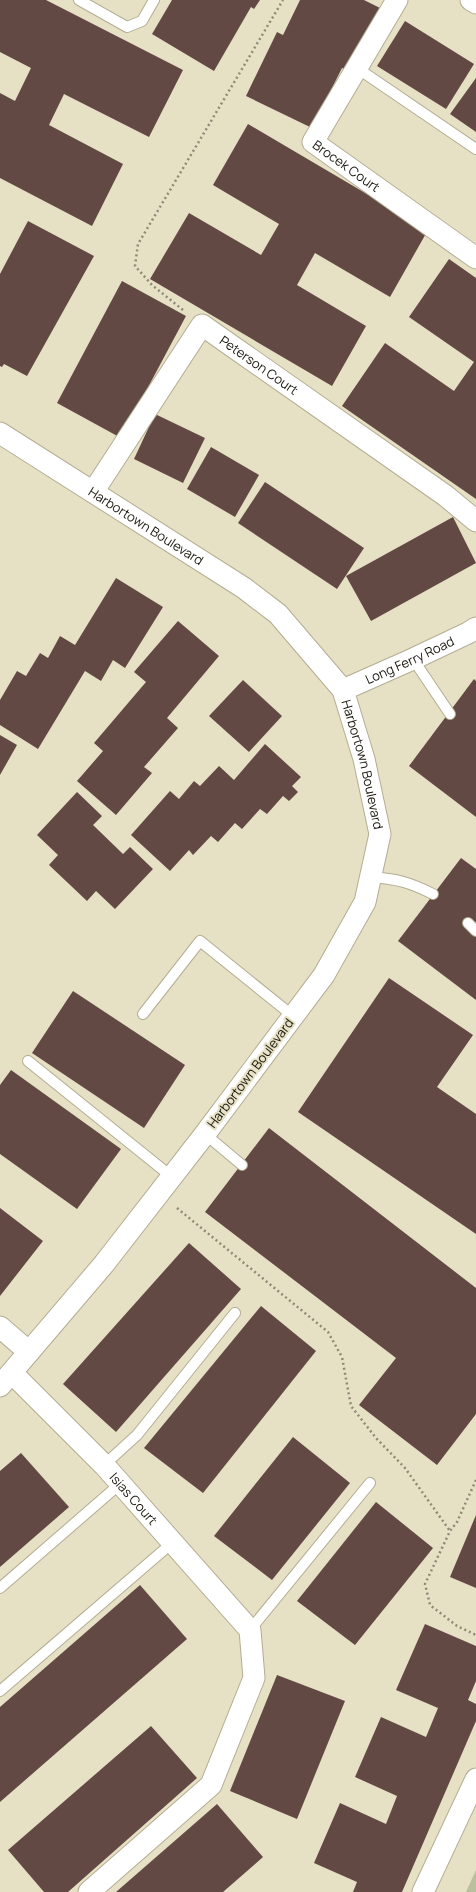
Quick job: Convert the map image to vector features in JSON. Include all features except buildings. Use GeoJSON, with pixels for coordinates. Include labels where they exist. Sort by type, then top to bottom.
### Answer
{"type":"FeatureCollection","features":[{"type":"Feature","properties":{"kind":"street","name":"Brocek Court"},"geometry":{"type":"LineString","coordinates":[[397,0],[313,142],[476,258]]}},
{"type":"Feature","properties":{"kind":"street"},"geometry":{"type":"LineString","coordinates":[[471,0],[476,3]]}},
{"type":"Feature","properties":{"kind":"street"},"geometry":{"type":"LineString","coordinates":[[93,492],[202,325]]}},
{"type":"Feature","properties":{"kind":"street","name":"Peterson Court"},"geometry":{"type":"LineString","coordinates":[[202,325],[446,496],[476,521]]}},
{"type":"Feature","properties":{"kind":"street","name":"Harbortown Boulevard"},"geometry":{"type":"LineString","coordinates":[[0,433],[244,588],[278,614],[343,690],[364,759],[380,834],[366,902],[324,975],[205,1134],[104,1264],[6,1379]]}},
{"type":"Feature","properties":{"kind":"street","name":"Long Ferry Road"},"geometry":{"type":"LineString","coordinates":[[343,690],[413,659],[476,628]]}},
{"type":"Feature","properties":{"kind":"street"},"geometry":{"type":"LineString","coordinates":[[0,1327],[29,1352]]}},
{"type":"Feature","properties":{"kind":"street","name":"Isias Court"},"geometry":{"type":"LineString","coordinates":[[6,1379],[104,1465],[250,1630]]}},
{"type":"Feature","properties":{"kind":"street"},"geometry":{"type":"LineString","coordinates":[[89,1892],[211,1785],[254,1678],[250,1630]]}},
{"type":"Feature","properties":{"kind":"street"},"geometry":{"type":"LineString","coordinates":[[423,1892],[476,1779]]}},
{"type":"Feature","properties":{"kind":"lane"},"geometry":{"type":"LineString","coordinates":[[79,0],[127,27],[142,21],[154,0]]}},
{"type":"Feature","properties":{"kind":"lane"},"geometry":{"type":"LineString","coordinates":[[357,68],[476,149]]}},
{"type":"Feature","properties":{"kind":"lane"},"geometry":{"type":"LineString","coordinates":[[413,659],[450,714]]}},
{"type":"Feature","properties":{"kind":"lane"},"geometry":{"type":"LineString","coordinates":[[371,877],[391,878],[411,883],[433,894]]}},
{"type":"Feature","properties":{"kind":"lane"},"geometry":{"type":"LineString","coordinates":[[468,923],[476,931]]}},
{"type":"Feature","properties":{"kind":"lane"},"geometry":{"type":"LineString","coordinates":[[143,1014],[200,941],[293,1016]]}},
{"type":"Feature","properties":{"kind":"lane"},"geometry":{"type":"LineString","coordinates":[[28,1062],[172,1177]]}},
{"type":"Feature","properties":{"kind":"lane"},"geometry":{"type":"LineString","coordinates":[[205,1134],[242,1166]]}},
{"type":"Feature","properties":{"kind":"lane"},"geometry":{"type":"LineString","coordinates":[[104,1465],[137,1435],[235,1313]]}},
{"type":"Feature","properties":{"kind":"lane"},"geometry":{"type":"LineString","coordinates":[[0,1588],[121,1483]]}},
{"type":"Feature","properties":{"kind":"lane"},"geometry":{"type":"LineString","coordinates":[[250,1630],[370,1483]]}},
{"type":"Feature","properties":{"kind":"lane"},"geometry":{"type":"LineString","coordinates":[[0,1691],[172,1543]]}},
{"type":"Feature","properties":{"kind":"path"},"geometry":{"type":"LineString","coordinates":[[202,325],[152,285],[135,266],[138,244],[283,0]]}},
{"type":"Feature","properties":{"kind":"path"},"geometry":{"type":"LineString","coordinates":[[159,1193],[328,1332],[342,1357],[351,1406],[376,1438],[405,1468],[450,1531]]}},
{"type":"Feature","properties":{"kind":"path"},"geometry":{"type":"LineString","coordinates":[[476,1480],[457,1522],[450,1531],[425,1584],[430,1605],[457,1626],[476,1635]]}},
{"type":"Feature","properties":{"kind":"green space"},"geometry":{"type":"Polygon","coordinates":[[[476,1870],[476,1892],[466,1892],[476,1870]]]}}]}
